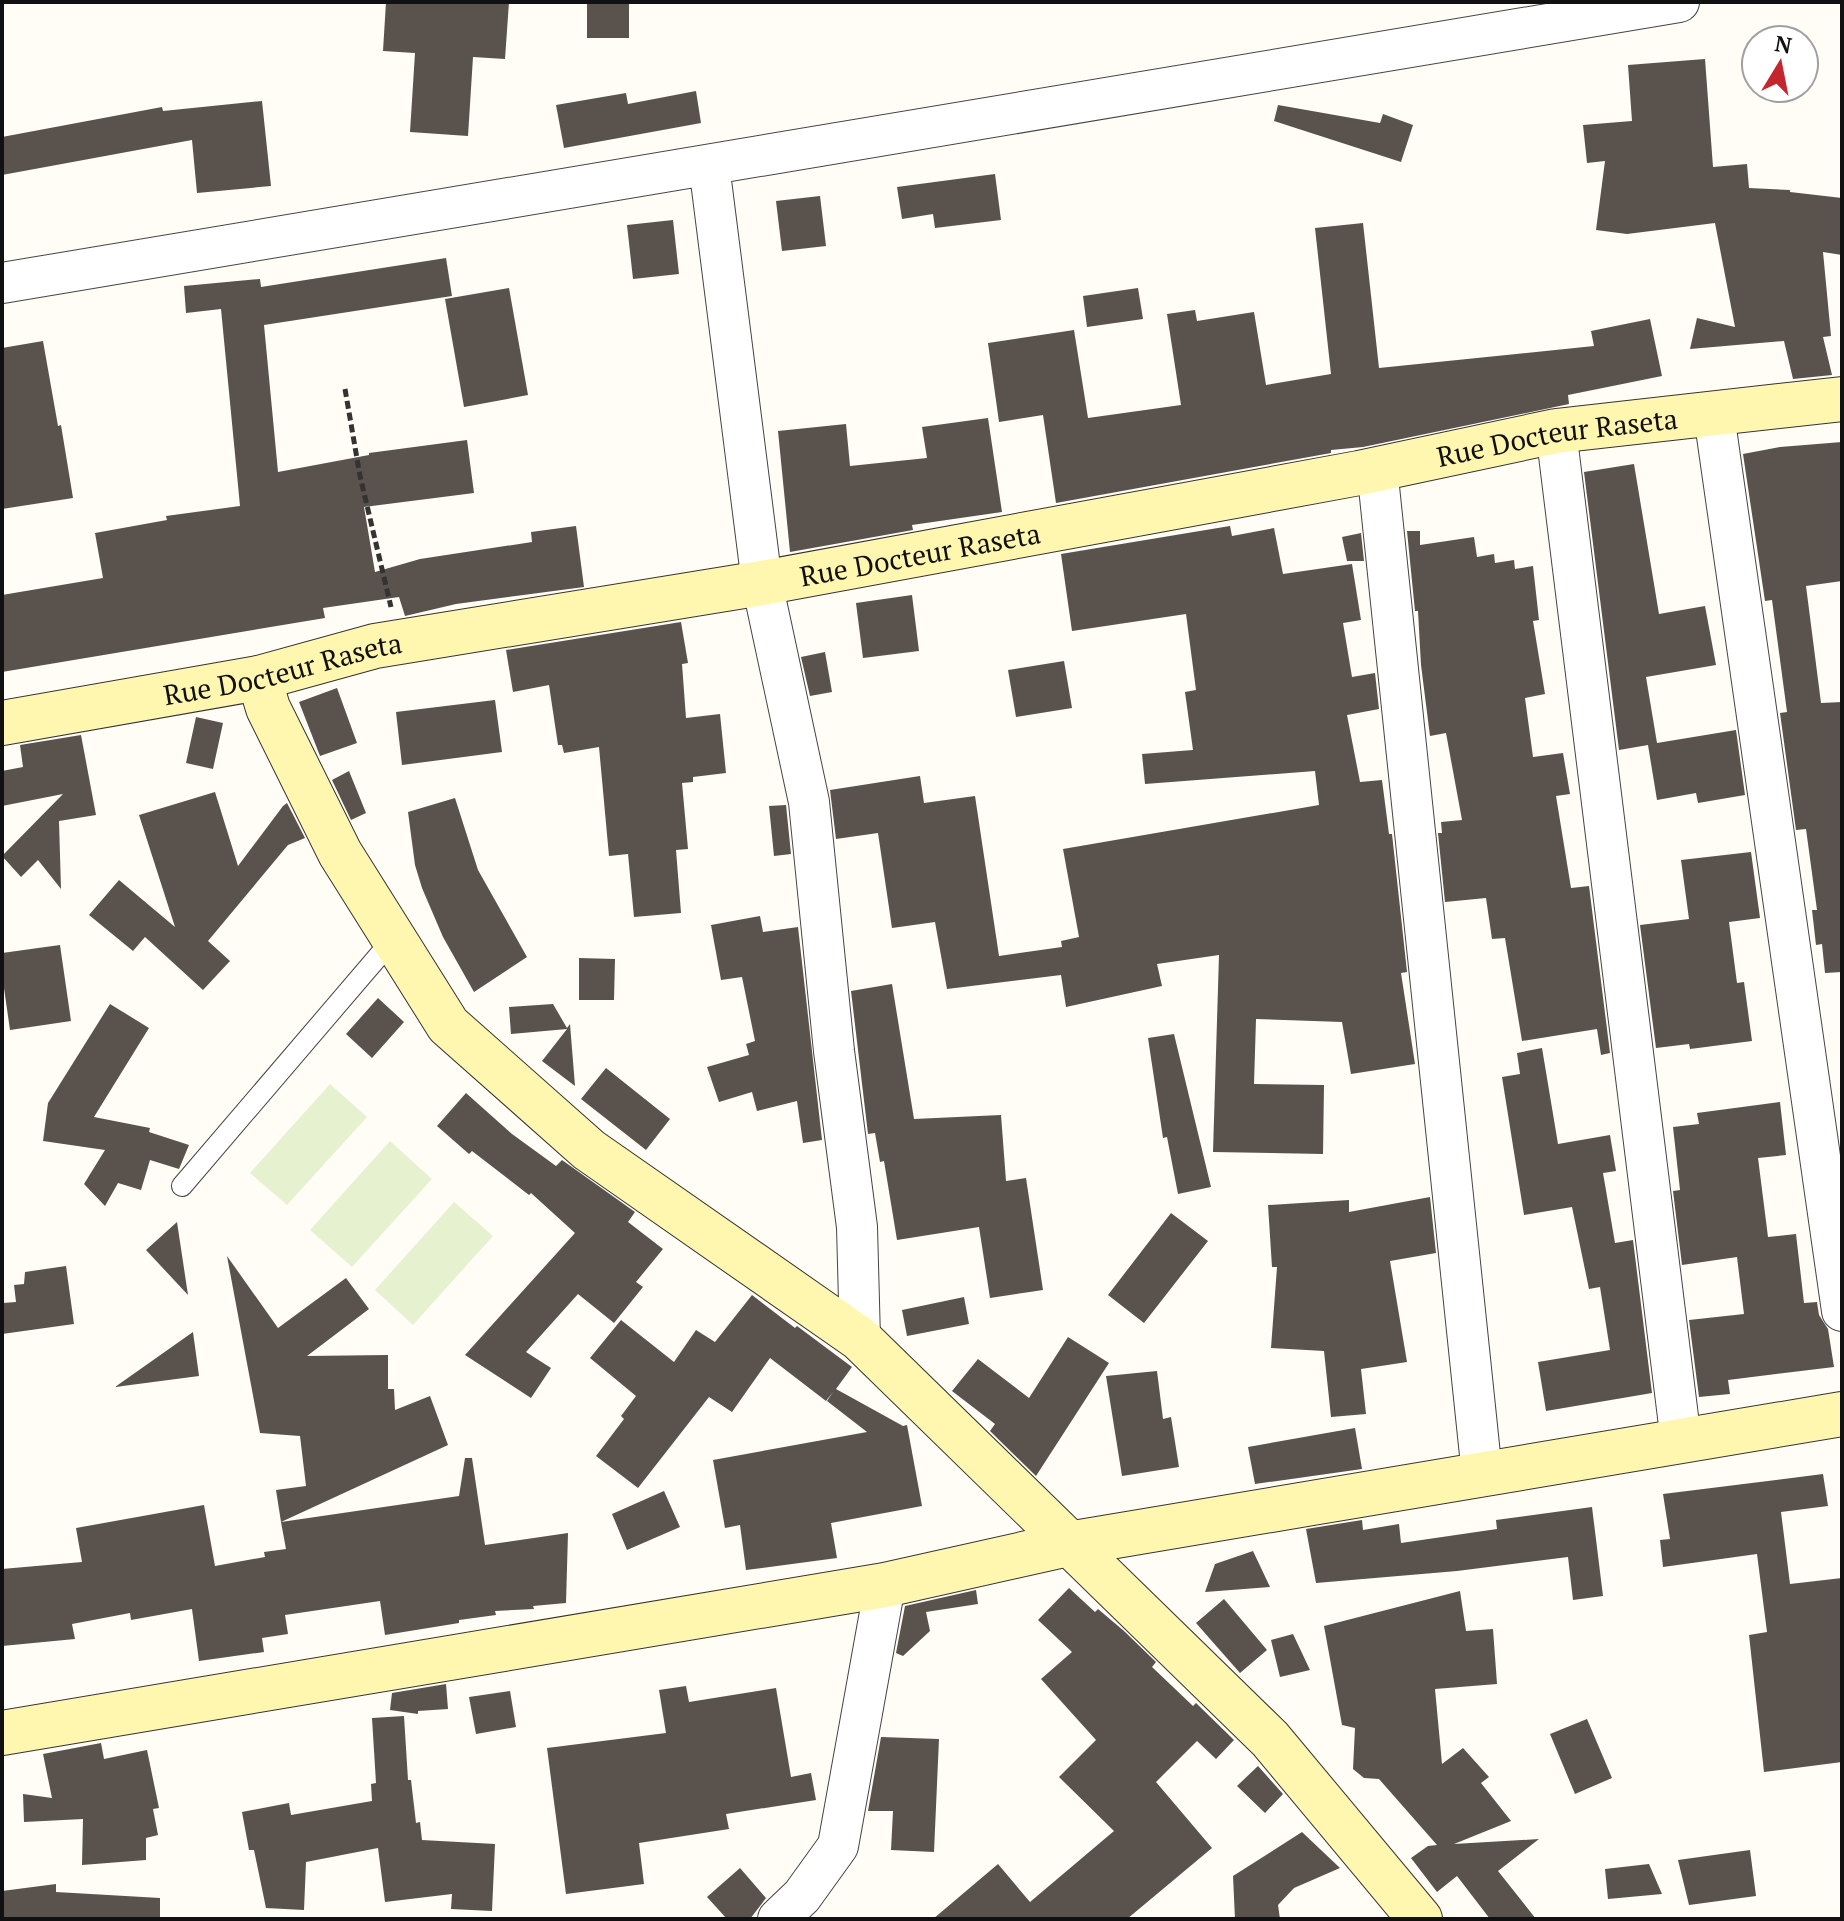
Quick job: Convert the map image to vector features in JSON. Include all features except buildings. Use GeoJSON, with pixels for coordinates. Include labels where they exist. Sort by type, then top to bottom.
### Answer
{"type":"FeatureCollection","features":[{"type":"Feature","properties":{"kind":"street"},"geometry":{"type":"LineString","coordinates":[[2,283],[709,165],[1552,12],[1679,2]]}},
{"type":"Feature","properties":{"kind":"street"},"geometry":{"type":"LineString","coordinates":[[709,165],[762,583],[809,802],[834,1051],[857,1227],[860,1339]]}},
{"type":"Feature","properties":{"kind":"street","name":"Rue Docteur Raseta"},"geometry":{"type":"LineString","coordinates":[[2,723],[259,678],[375,646],[762,583],[1377,468],[1556,431],[1842,399]]}},
{"type":"Feature","properties":{"kind":"street"},"geometry":{"type":"LineString","coordinates":[[1714,415],[1842,1311]]}},
{"type":"Feature","properties":{"kind":"street"},"geometry":{"type":"LineString","coordinates":[[1556,431],[1681,1441]]}},
{"type":"Feature","properties":{"kind":"street"},"geometry":{"type":"LineString","coordinates":[[1377,468],[1482,1474]]}},
{"type":"Feature","properties":{"kind":"street"},"geometry":{"type":"LineString","coordinates":[[259,678],[268,708],[340,853],[448,1025],[589,1150],[860,1339],[1270,1739],[1420,1919]]}},
{"type":"Feature","properties":{"kind":"street"},"geometry":{"type":"LineString","coordinates":[[2,1733],[885,1585],[1068,1544],[1842,1414]]}},
{"type":"Feature","properties":{"kind":"street"},"geometry":{"type":"LineString","coordinates":[[778,1919],[802,1896],[838,1846],[885,1585]]}},
{"type":"Feature","properties":{"kind":"lane"},"geometry":{"type":"LineString","coordinates":[[182,1186],[394,938]]}},
{"type":"Feature","properties":{"kind":"path"},"geometry":{"type":"LineString","coordinates":[[345,389],[362,488],[401,643]]}},
{"type":"Feature","properties":{"kind":"green space"},"geometry":{"type":"Polygon","coordinates":[[[330,1084],[367,1117],[287,1205],[250,1173],[330,1084]]]}},
{"type":"Feature","properties":{"kind":"green space"},"geometry":{"type":"Polygon","coordinates":[[[390,1141],[432,1179],[352,1267],[310,1230],[390,1141]]]}},
{"type":"Feature","properties":{"kind":"green space"},"geometry":{"type":"Polygon","coordinates":[[[454,1202],[493,1236],[413,1325],[375,1290],[454,1202]]]}}]}
